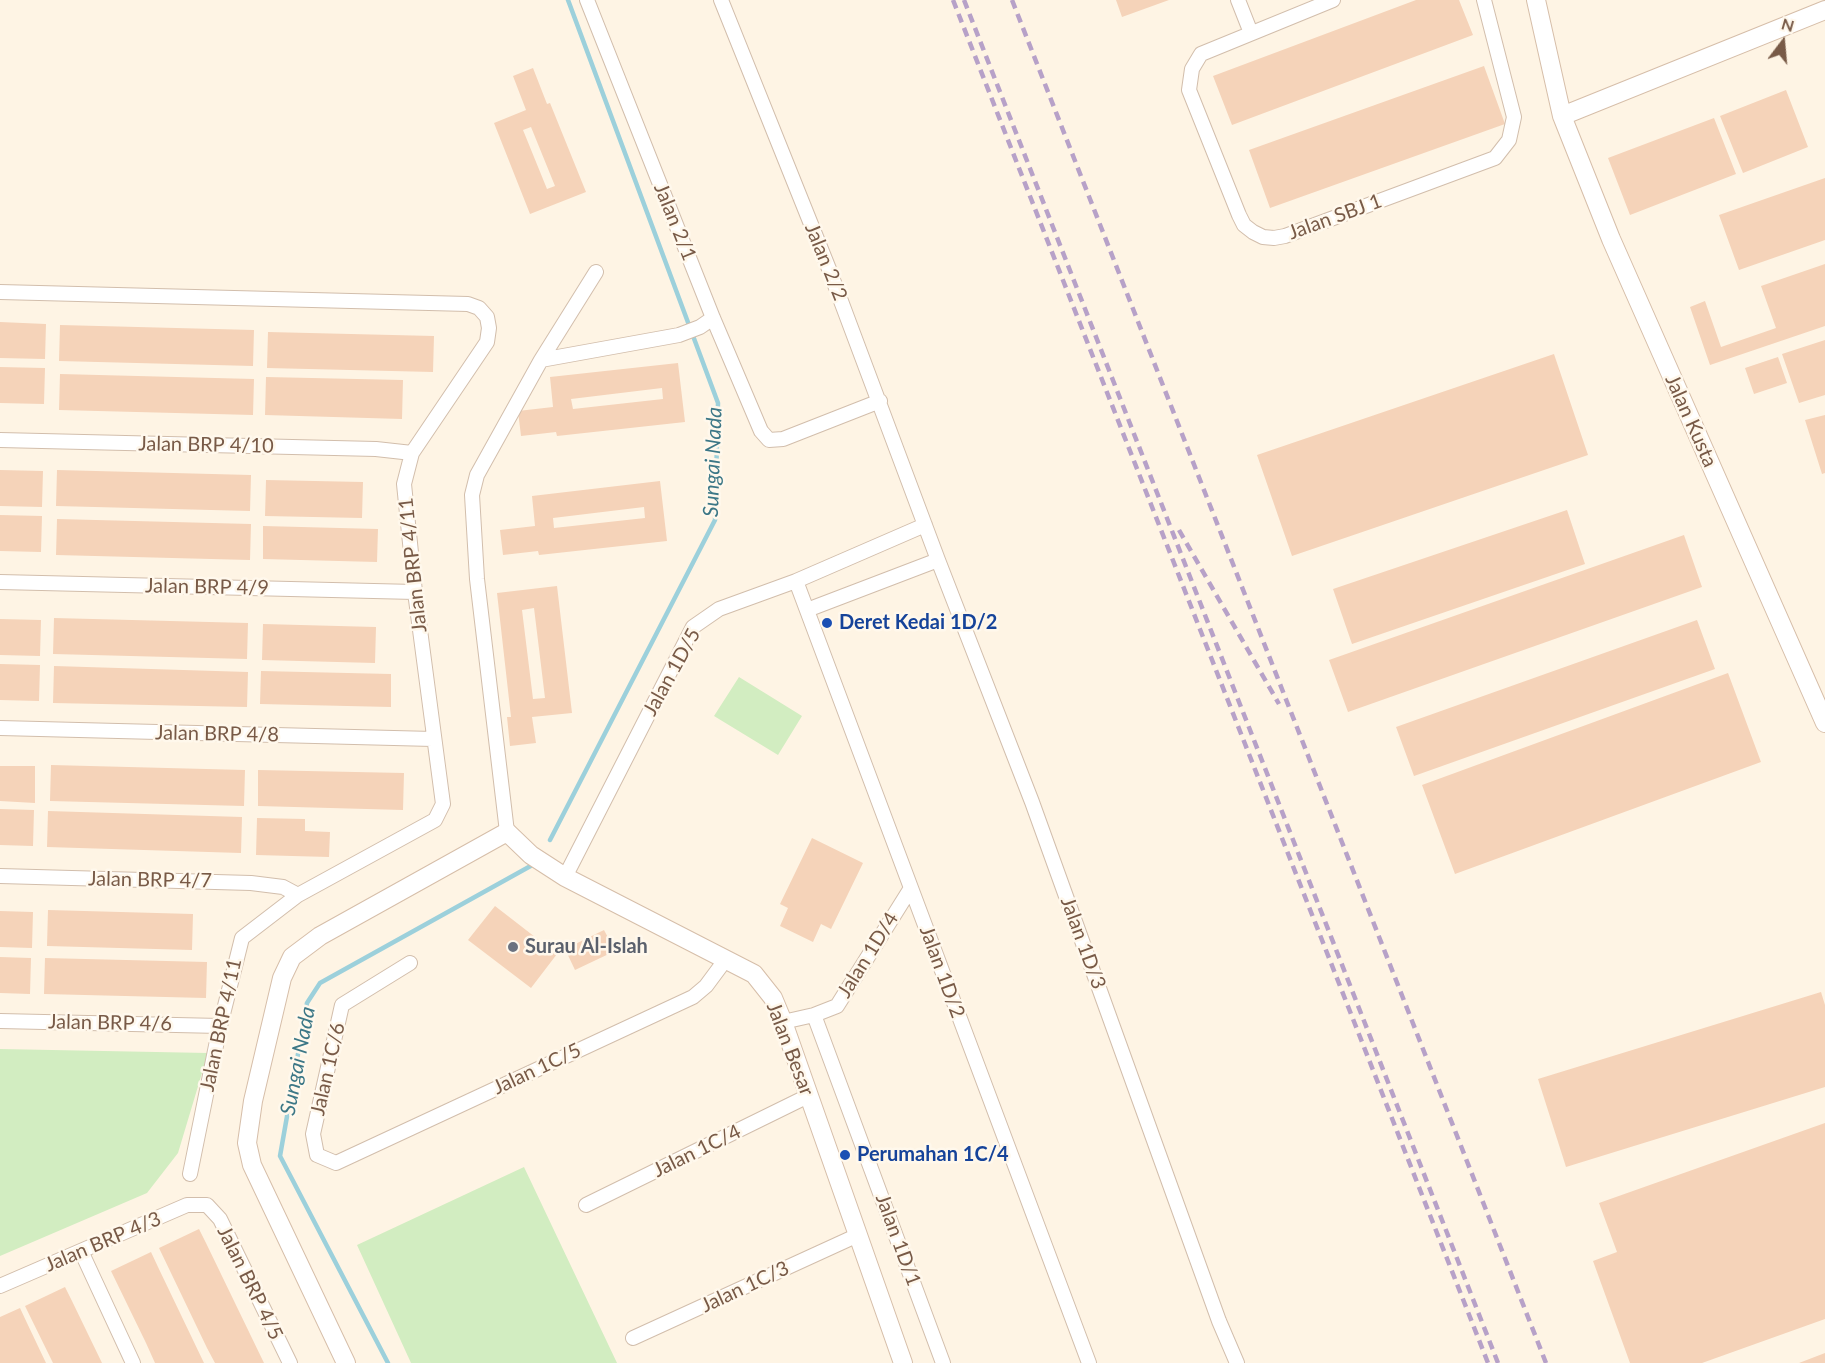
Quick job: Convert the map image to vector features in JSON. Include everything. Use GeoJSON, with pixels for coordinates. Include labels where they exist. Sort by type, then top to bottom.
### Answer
{"type":"FeatureCollection","features":[{"type":"Feature","properties":{"kind":"street","name":"Jalan 2/1"},"geometry":{"type":"LineString","coordinates":[[587,0],[713,318],[761,431],[769,440],[783,439],[880,401]]}},
{"type":"Feature","properties":{"kind":"street","name":"Jalan 2/2"},"geometry":{"type":"LineString","coordinates":[[721,0],[829,269],[925,525]]}},
{"type":"Feature","properties":{"kind":"street"},"geometry":{"type":"LineString","coordinates":[[1238,0],[1251,33],[1333,0]]}},
{"type":"Feature","properties":{"kind":"street","name":"Jalan SBJ 1"},"geometry":{"type":"LineString","coordinates":[[1251,33],[1201,54],[1192,69],[1189,90],[1244,225],[1263,237],[1274,238],[1285,236],[1494,158],[1509,140],[1514,117],[1484,0]]}},
{"type":"Feature","properties":{"kind":"street","name":"Jalan Kusta"},"geometry":{"type":"LineString","coordinates":[[1536,0],[1562,116],[1616,252],[1825,723]]}},
{"type":"Feature","properties":{"kind":"street"},"geometry":{"type":"LineString","coordinates":[[1562,116],[1825,10],[1821,0]]}},
{"type":"Feature","properties":{"kind":"street"},"geometry":{"type":"LineString","coordinates":[[346,1363],[252,1165],[247,1143],[253,1101],[282,978],[292,957],[320,936],[507,832],[477,579],[472,495],[477,475],[541,360],[596,272]]}},
{"type":"Feature","properties":{"kind":"street","name":"Jalan BRP 4/11"},"geometry":{"type":"LineString","coordinates":[[0,292],[468,304],[479,308],[487,317],[489,328],[487,342],[412,453],[404,484],[415,592],[443,804],[435,820],[298,895],[242,938],[220,1026],[190,1174]]}},
{"type":"Feature","properties":{"kind":"street"},"geometry":{"type":"LineString","coordinates":[[541,360],[679,335],[700,327],[713,318]]}},
{"type":"Feature","properties":{"kind":"street","name":"Jalan BRP 4/10"},"geometry":{"type":"LineString","coordinates":[[0,440],[376,449],[412,453]]}},
{"type":"Feature","properties":{"kind":"street","name":"Jalan 1D/3"},"geometry":{"type":"LineString","coordinates":[[925,525],[1032,802],[1219,1321],[1237,1363]]}},
{"type":"Feature","properties":{"kind":"street","name":"Jalan 1D/5"},"geometry":{"type":"LineString","coordinates":[[565,877],[693,627],[719,609],[796,581],[925,525]]}},
{"type":"Feature","properties":{"kind":"street"},"geometry":{"type":"LineString","coordinates":[[807,610],[938,560]]}},
{"type":"Feature","properties":{"kind":"street","name":"Jalan 1D/2"},"geometry":{"type":"LineString","coordinates":[[796,581],[1089,1363]]}},
{"type":"Feature","properties":{"kind":"street","name":"Jalan BRP 4/9"},"geometry":{"type":"LineString","coordinates":[[0,582],[415,592]]}},
{"type":"Feature","properties":{"kind":"street","name":"Jalan BRP 4/8"},"geometry":{"type":"LineString","coordinates":[[0,728],[433,739]]}},
{"type":"Feature","properties":{"kind":"street","name":"Jalan Besar"},"geometry":{"type":"LineString","coordinates":[[507,832],[531,855],[565,877],[754,974],[773,998],[901,1362]]}},
{"type":"Feature","properties":{"kind":"street","name":"Jalan BRP 4/7"},"geometry":{"type":"LineString","coordinates":[[0,876],[251,883],[283,887],[298,895]]}},
{"type":"Feature","properties":{"kind":"street","name":"Jalan 1D/4"},"geometry":{"type":"LineString","coordinates":[[783,1022],[814,1015],[837,1006],[911,888]]}},
{"type":"Feature","properties":{"kind":"street","name":"Jalan 1C/5"},"geometry":{"type":"LineString","coordinates":[[336,1163],[693,997],[706,986],[726,959]]}},
{"type":"Feature","properties":{"kind":"street","name":"Jalan 1C/6"},"geometry":{"type":"LineString","coordinates":[[336,1163],[317,1155],[313,1134],[342,1005],[410,963]]}},
{"type":"Feature","properties":{"kind":"street","name":"Jalan 1D/1"},"geometry":{"type":"LineString","coordinates":[[814,1015],[943,1363]]}},
{"type":"Feature","properties":{"kind":"street","name":"Jalan BRP 4/6"},"geometry":{"type":"LineString","coordinates":[[0,1021],[220,1026]]}},
{"type":"Feature","properties":{"kind":"street","name":"Jalan 1C/4"},"geometry":{"type":"LineString","coordinates":[[586,1205],[808,1096]]}},
{"type":"Feature","properties":{"kind":"street","name":"Jalan BRP 4/3"},"geometry":{"type":"LineString","coordinates":[[0,1286],[187,1205],[207,1205]]}},
{"type":"Feature","properties":{"kind":"street","name":"Jalan BRP 4/5"},"geometry":{"type":"LineString","coordinates":[[207,1205],[220,1219],[290,1363]]}},
{"type":"Feature","properties":{"kind":"street","name":"Jalan 1C/3"},"geometry":{"type":"LineString","coordinates":[[633,1338],[858,1235]]}},
{"type":"Feature","properties":{"kind":"street"},"geometry":{"type":"LineString","coordinates":[[81,1251],[132,1363]]}},
{"type":"Feature","properties":{"kind":"green space"},"geometry":{"type":"Polygon","coordinates":[[[739,677],[802,716],[778,755],[714,716],[739,677]]]}},
{"type":"Feature","properties":{"kind":"green space"},"geometry":{"type":"Polygon","coordinates":[[[0,1049],[208,1053],[178,1153],[147,1193],[0,1256],[0,1049]]]}},
{"type":"Feature","properties":{"kind":"green space"},"geometry":{"type":"Polygon","coordinates":[[[524,1167],[617,1363],[411,1363],[357,1245],[524,1167]]]}},
{"type":"Feature","properties":{"kind":"building"},"geometry":{"type":"Polygon","coordinates":[[[1116,0],[1169,0],[1122,17],[1116,0]]]}},
{"type":"Feature","properties":{"kind":"building"},"geometry":{"type":"Polygon","coordinates":[[[1416,0],[1459,0],[1473,35],[1232,125],[1213,76],[1416,0]]]}},
{"type":"Feature","properties":{"kind":"building"},"geometry":{"type":"Polygon","coordinates":[[[1484,66],[1505,124],[1270,208],[1249,150],[1484,66]]]}},
{"type":"Feature","properties":{"kind":"building"},"geometry":{"type":"Polygon","coordinates":[[[533,68],[547,104],[550,103],[586,192],[530,214],[494,123],[526,110],[513,76],[533,68]],[[531,127],[523,130],[547,189],[555,186],[531,127]]]}},
{"type":"Feature","properties":{"kind":"building"},"geometry":{"type":"Polygon","coordinates":[[[1786,90],[1808,147],[1743,173],[1720,116],[1786,90]]]}},
{"type":"Feature","properties":{"kind":"building"},"geometry":{"type":"Polygon","coordinates":[[[1714,118],[1736,174],[1630,215],[1608,158],[1714,118]]]}},
{"type":"Feature","properties":{"kind":"building"},"geometry":{"type":"Polygon","coordinates":[[[1825,178],[1825,240],[1739,270],[1719,215],[1825,178]]]}},
{"type":"Feature","properties":{"kind":"building"},"geometry":{"type":"Polygon","coordinates":[[[1825,264],[1825,326],[1710,365],[1690,307],[1705,301],[1721,347],[1776,328],[1761,286],[1825,264]]]}},
{"type":"Feature","properties":{"kind":"building"},"geometry":{"type":"Polygon","coordinates":[[[0,322],[46,324],[45,359],[0,358],[0,322]]]}},
{"type":"Feature","properties":{"kind":"building"},"geometry":{"type":"Polygon","coordinates":[[[60,325],[254,330],[253,366],[59,361],[60,325]]]}},
{"type":"Feature","properties":{"kind":"building"},"geometry":{"type":"Polygon","coordinates":[[[268,332],[434,336],[433,372],[267,368],[268,332]]]}},
{"type":"Feature","properties":{"kind":"building"},"geometry":{"type":"Polygon","coordinates":[[[1825,340],[1825,395],[1799,403],[1782,354],[1825,340]]]}},
{"type":"Feature","properties":{"kind":"building"},"geometry":{"type":"Polygon","coordinates":[[[1554,354],[1588,455],[1292,556],[1257,455],[1554,354]]]}},
{"type":"Feature","properties":{"kind":"building"},"geometry":{"type":"Polygon","coordinates":[[[1778,357],[1787,383],[1754,394],[1745,368],[1778,357]]]}},
{"type":"Feature","properties":{"kind":"building"},"geometry":{"type":"Polygon","coordinates":[[[678,363],[685,422],[557,436],[556,432],[521,436],[518,411],[553,407],[550,377],[678,363]],[[662,388],[571,399],[573,409],[663,399],[662,388]]]}},
{"type":"Feature","properties":{"kind":"building"},"geometry":{"type":"Polygon","coordinates":[[[0,367],[45,368],[44,404],[0,403],[0,367]]]}},
{"type":"Feature","properties":{"kind":"building"},"geometry":{"type":"Polygon","coordinates":[[[60,374],[254,379],[253,415],[59,410],[60,374]]]}},
{"type":"Feature","properties":{"kind":"building"},"geometry":{"type":"Polygon","coordinates":[[[266,377],[403,380],[402,419],[265,415],[266,377]]]}},
{"type":"Feature","properties":{"kind":"building"},"geometry":{"type":"Polygon","coordinates":[[[1825,415],[1825,473],[1822,474],[1805,420],[1825,415]]]}},
{"type":"Feature","properties":{"kind":"building"},"geometry":{"type":"Polygon","coordinates":[[[0,470],[43,471],[42,507],[0,506],[0,470]]]}},
{"type":"Feature","properties":{"kind":"building"},"geometry":{"type":"Polygon","coordinates":[[[57,470],[251,475],[250,511],[56,506],[57,470]]]}},
{"type":"Feature","properties":{"kind":"building"},"geometry":{"type":"Polygon","coordinates":[[[266,480],[363,482],[362,518],[265,516],[266,480]]]}},
{"type":"Feature","properties":{"kind":"building"},"geometry":{"type":"Polygon","coordinates":[[[660,481],[667,541],[539,555],[538,551],[503,555],[500,530],[535,526],[532,496],[660,481]],[[644,507],[553,518],[554,528],[645,518],[644,507]]]}},
{"type":"Feature","properties":{"kind":"building"},"geometry":{"type":"Polygon","coordinates":[[[1567,510],[1585,564],[1352,644],[1333,589],[1567,510]]]}},
{"type":"Feature","properties":{"kind":"building"},"geometry":{"type":"Polygon","coordinates":[[[0,515],[42,516],[41,552],[0,551],[0,515]]]}},
{"type":"Feature","properties":{"kind":"building"},"geometry":{"type":"Polygon","coordinates":[[[57,519],[251,524],[250,560],[56,555],[57,519]]]}},
{"type":"Feature","properties":{"kind":"building"},"geometry":{"type":"Polygon","coordinates":[[[263,526],[378,529],[377,562],[263,559],[263,526]]]}},
{"type":"Feature","properties":{"kind":"building"},"geometry":{"type":"Polygon","coordinates":[[[1684,535],[1702,587],[1348,712],[1329,660],[1684,535]]]}},
{"type":"Feature","properties":{"kind":"building"},"geometry":{"type":"Polygon","coordinates":[[[557,586],[572,713],[532,717],[536,743],[510,746],[507,717],[511,717],[497,593],[557,586]],[[534,608],[522,610],[533,699],[545,698],[534,608]]]}},
{"type":"Feature","properties":{"kind":"building"},"geometry":{"type":"Polygon","coordinates":[[[54,618],[248,623],[247,659],[53,654],[54,618]]]}},
{"type":"Feature","properties":{"kind":"building"},"geometry":{"type":"Polygon","coordinates":[[[0,619],[41,620],[40,656],[0,655],[0,619]]]}},
{"type":"Feature","properties":{"kind":"building"},"geometry":{"type":"Polygon","coordinates":[[[1697,620],[1715,669],[1414,776],[1396,727],[1697,620]]]}},
{"type":"Feature","properties":{"kind":"building"},"geometry":{"type":"Polygon","coordinates":[[[263,624],[376,627],[375,663],[262,660],[263,624]]]}},
{"type":"Feature","properties":{"kind":"building"},"geometry":{"type":"Polygon","coordinates":[[[0,664],[40,665],[39,701],[0,700],[0,664]]]}},
{"type":"Feature","properties":{"kind":"building"},"geometry":{"type":"Polygon","coordinates":[[[54,666],[248,672],[247,707],[53,703],[54,666]]]}},
{"type":"Feature","properties":{"kind":"building"},"geometry":{"type":"Polygon","coordinates":[[[261,671],[391,674],[391,707],[260,704],[261,671]]]}},
{"type":"Feature","properties":{"kind":"building"},"geometry":{"type":"Polygon","coordinates":[[[1728,673],[1761,762],[1455,874],[1422,785],[1728,673]]]}},
{"type":"Feature","properties":{"kind":"building"},"geometry":{"type":"Polygon","coordinates":[[[51,765],[245,770],[244,806],[50,801],[51,765]]]}},
{"type":"Feature","properties":{"kind":"building"},"geometry":{"type":"Polygon","coordinates":[[[0,766],[35,766],[35,803],[0,801],[0,766]]]}},
{"type":"Feature","properties":{"kind":"building"},"geometry":{"type":"Polygon","coordinates":[[[258,770],[404,773],[403,810],[258,806],[258,770]]]}},
{"type":"Feature","properties":{"kind":"building"},"geometry":{"type":"Polygon","coordinates":[[[0,809],[34,810],[33,846],[0,845],[0,809]]]}},
{"type":"Feature","properties":{"kind":"building"},"geometry":{"type":"Polygon","coordinates":[[[48,811],[242,817],[241,853],[47,847],[48,811]]]}},
{"type":"Feature","properties":{"kind":"building"},"geometry":{"type":"Polygon","coordinates":[[[257,818],[305,819],[305,831],[330,832],[329,857],[256,855],[257,818]]]}},
{"type":"Feature","properties":{"kind":"building"},"geometry":{"type":"Polygon","coordinates":[[[812,838],[863,863],[831,929],[821,924],[813,942],[780,926],[788,908],[780,904],[812,838]]]}},
{"type":"Feature","properties":{"kind":"building","name":"Surau Al-Islah"},"geometry":{"type":"Polygon","coordinates":[[[495,906],[557,954],[531,988],[468,940],[495,906]]]}},
{"type":"Feature","properties":{"kind":"building"},"geometry":{"type":"Polygon","coordinates":[[[48,910],[193,914],[192,950],[47,946],[48,910]]]}},
{"type":"Feature","properties":{"kind":"building"},"geometry":{"type":"Polygon","coordinates":[[[0,911],[33,912],[32,948],[0,947],[0,911]]]}},
{"type":"Feature","properties":{"kind":"building"},"geometry":{"type":"Polygon","coordinates":[[[604,930],[615,951],[575,970],[565,949],[604,930]]]}},
{"type":"Feature","properties":{"kind":"building"},"geometry":{"type":"Polygon","coordinates":[[[0,957],[31,958],[30,994],[0,993],[0,957]]]}},
{"type":"Feature","properties":{"kind":"building"},"geometry":{"type":"Polygon","coordinates":[[[45,958],[207,962],[206,998],[44,994],[45,958]]]}},
{"type":"Feature","properties":{"kind":"building"},"geometry":{"type":"Polygon","coordinates":[[[1821,992],[1825,1005],[1825,1087],[1566,1167],[1538,1079],[1821,992]]]}},
{"type":"Feature","properties":{"kind":"building"},"geometry":{"type":"Polygon","coordinates":[[[1825,1123],[1825,1319],[1702,1363],[1630,1363],[1593,1261],[1617,1252],[1599,1203],[1825,1123]]]}},
{"type":"Feature","properties":{"kind":"building"},"geometry":{"type":"Polygon","coordinates":[[[199,1229],[264,1363],[215,1363],[207,1348],[159,1248],[199,1229]]]}},
{"type":"Feature","properties":{"kind":"building"},"geometry":{"type":"Polygon","coordinates":[[[151,1252],[204,1363],[155,1363],[111,1271],[151,1252]]]}},
{"type":"Feature","properties":{"kind":"building"},"geometry":{"type":"Polygon","coordinates":[[[65,1287],[102,1363],[53,1363],[25,1306],[65,1287]]]}},
{"type":"Feature","properties":{"kind":"building"},"geometry":{"type":"Polygon","coordinates":[[[20,1308],[46,1363],[0,1363],[0,1317],[20,1308]]]}},
{"type":"Feature","properties":{"kind":"building"},"geometry":{"type":"Polygon","coordinates":[[[1825,1353],[1825,1363],[1799,1363],[1825,1353]]]}},
{"type":"Feature","properties":{"kind":"waterway","name":"Sungai Nada"},"geometry":{"type":"LineString","coordinates":[[550,840],[715,520],[718,403],[568,0]]}},
{"type":"Feature","properties":{"kind":"waterway","name":"Sungai Nada"},"geometry":{"type":"LineString","coordinates":[[388,1363],[280,1156],[307,1003],[320,983],[536,863]]}},
{"type":"Feature","properties":{"kind":"railway"},"geometry":{"type":"LineString","coordinates":[[953,0],[1488,1363]]}},
{"type":"Feature","properties":{"kind":"railway"},"geometry":{"type":"LineString","coordinates":[[964,0],[1498,1363]]}},
{"type":"Feature","properties":{"kind":"railway"},"geometry":{"type":"LineString","coordinates":[[1012,0],[1546,1363]]}},
{"type":"Feature","properties":{"kind":"railway"},"geometry":{"type":"LineString","coordinates":[[1179,530],[1279,704]]}},
{"type":"Feature","properties":{"kind":"place","name":"Deret Kedai 1D/2"},"geometry":{"type":"Point","coordinates":[827,623]}},
{"type":"Feature","properties":{"kind":"place","name":"Surau Al-Islah"},"geometry":{"type":"Point","coordinates":[513,947]}},
{"type":"Feature","properties":{"kind":"place","name":"Perumahan 1C/4"},"geometry":{"type":"Point","coordinates":[845,1155]}}]}
